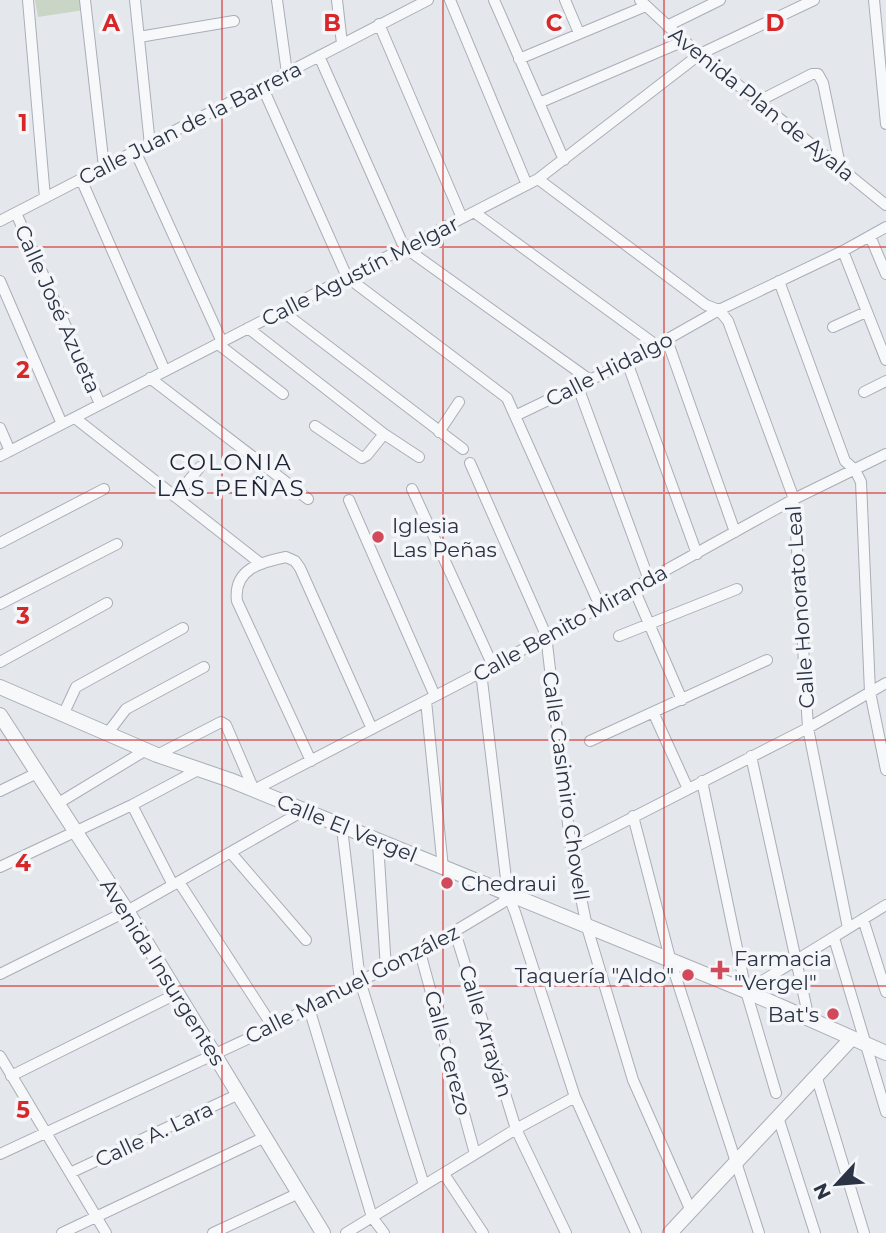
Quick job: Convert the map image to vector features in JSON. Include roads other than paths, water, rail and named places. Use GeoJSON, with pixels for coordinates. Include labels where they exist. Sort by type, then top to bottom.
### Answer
{"type":"FeatureCollection","features":[{"type":"Feature","properties":{"kind":"street"},"geometry":{"type":"LineString","coordinates":[[28,0],[45,198]]}},
{"type":"Feature","properties":{"kind":"street"},"geometry":{"type":"LineString","coordinates":[[85,0],[104,167]]}},
{"type":"Feature","properties":{"kind":"street"},"geometry":{"type":"LineString","coordinates":[[135,0],[150,145]]}},
{"type":"Feature","properties":{"kind":"street"},"geometry":{"type":"LineString","coordinates":[[277,0],[287,73]]}},
{"type":"Feature","properties":{"kind":"street"},"geometry":{"type":"LineString","coordinates":[[337,0],[342,44]]}},
{"type":"Feature","properties":{"kind":"street","name":"Calle Juan de la Barrera"},"geometry":{"type":"LineString","coordinates":[[0,221],[428,0]]}},
{"type":"Feature","properties":{"kind":"street"},"geometry":{"type":"LineString","coordinates":[[450,0],[527,185]]}},
{"type":"Feature","properties":{"kind":"street"},"geometry":{"type":"LineString","coordinates":[[494,0],[564,160]]}},
{"type":"Feature","properties":{"kind":"street"},"geometry":{"type":"LineString","coordinates":[[565,0],[579,33]]}},
{"type":"Feature","properties":{"kind":"street"},"geometry":{"type":"LineString","coordinates":[[667,26],[719,0]]}},
{"type":"Feature","properties":{"kind":"street","name":"Calle Agustín Melgar"},"geometry":{"type":"LineString","coordinates":[[5,454],[538,179],[700,54],[814,0]]}},
{"type":"Feature","properties":{"kind":"street"},"geometry":{"type":"LineString","coordinates":[[874,0],[886,124]]}},
{"type":"Feature","properties":{"kind":"street"},"geometry":{"type":"LineString","coordinates":[[519,59],[643,3]]}},
{"type":"Feature","properties":{"kind":"street","name":"Avenida Plan de Ayala"},"geometry":{"type":"LineString","coordinates":[[643,3],[757,102],[886,205]]}},
{"type":"Feature","properties":{"kind":"street"},"geometry":{"type":"LineString","coordinates":[[139,37],[234,21]]}},
{"type":"Feature","properties":{"kind":"street"},"geometry":{"type":"LineString","coordinates":[[379,24],[462,219]]}},
{"type":"Feature","properties":{"kind":"street"},"geometry":{"type":"LineString","coordinates":[[539,103],[684,41]]}},
{"type":"Feature","properties":{"kind":"street"},"geometry":{"type":"LineString","coordinates":[[319,56],[404,247],[590,380]]}},
{"type":"Feature","properties":{"kind":"street"},"geometry":{"type":"LineString","coordinates":[[757,102],[818,74],[823,83],[841,170]]}},
{"type":"Feature","properties":{"kind":"street"},"geometry":{"type":"LineString","coordinates":[[262,86],[347,277],[507,397],[600,606]]}},
{"type":"Feature","properties":{"kind":"street"},"geometry":{"type":"LineString","coordinates":[[136,153],[220,343],[283,394]]}},
{"type":"Feature","properties":{"kind":"street"},"geometry":{"type":"LineString","coordinates":[[81,179],[165,371]]}},
{"type":"Feature","properties":{"kind":"street"},"geometry":{"type":"LineString","coordinates":[[538,179],[706,305],[719,310]]}},
{"type":"Feature","properties":{"kind":"street"},"geometry":{"type":"LineString","coordinates":[[474,212],[661,343],[735,532]]}},
{"type":"Feature","properties":{"kind":"street","name":"Calle José Azueta"},"geometry":{"type":"LineString","coordinates":[[16,214],[100,404]]}},
{"type":"Feature","properties":{"kind":"street","name":"Calle Hidalgo"},"geometry":{"type":"LineString","coordinates":[[517,415],[578,387],[719,310],[843,251],[886,227]]}},
{"type":"Feature","properties":{"kind":"street"},"geometry":{"type":"LineString","coordinates":[[870,236],[886,274]]}},
{"type":"Feature","properties":{"kind":"street"},"geometry":{"type":"LineString","coordinates":[[843,251],[886,360]]}},
{"type":"Feature","properties":{"kind":"street"},"geometry":{"type":"LineString","coordinates":[[0,281],[62,424]]}},
{"type":"Feature","properties":{"kind":"street"},"geometry":{"type":"LineString","coordinates":[[779,281],[845,461],[855,470],[861,482],[870,692],[886,770]]}},
{"type":"Feature","properties":{"kind":"street","name":"Calle Honorato Leal"},"geometry":{"type":"LineString","coordinates":[[719,310],[728,321],[794,499],[808,728],[848,928]]}},
{"type":"Feature","properties":{"kind":"street"},"geometry":{"type":"LineString","coordinates":[[282,311],[463,449]]}},
{"type":"Feature","properties":{"kind":"street"},"geometry":{"type":"LineString","coordinates":[[833,327],[866,312]]}},
{"type":"Feature","properties":{"kind":"street"},"geometry":{"type":"LineString","coordinates":[[248,328],[384,434],[419,457]]}},
{"type":"Feature","properties":{"kind":"street"},"geometry":{"type":"LineString","coordinates":[[627,362],[697,554]]}},
{"type":"Feature","properties":{"kind":"street"},"geometry":{"type":"LineString","coordinates":[[150,378],[308,499]]}},
{"type":"Feature","properties":{"kind":"street"},"geometry":{"type":"LineString","coordinates":[[864,391],[886,381]]}},
{"type":"Feature","properties":{"kind":"street"},"geometry":{"type":"LineString","coordinates":[[578,387],[649,580]]}},
{"type":"Feature","properties":{"kind":"street"},"geometry":{"type":"LineString","coordinates":[[439,432],[459,402]]}},
{"type":"Feature","properties":{"kind":"street"},"geometry":{"type":"LineString","coordinates":[[75,418],[260,563]]}},
{"type":"Feature","properties":{"kind":"street"},"geometry":{"type":"LineString","coordinates":[[315,426],[362,458],[368,455],[384,434]]}},
{"type":"Feature","properties":{"kind":"street"},"geometry":{"type":"LineString","coordinates":[[0,428],[5,454]]}},
{"type":"Feature","properties":{"kind":"street","name":"Calle Benito Miranda"},"geometry":{"type":"LineString","coordinates":[[254,790],[493,666],[794,499],[886,454]]}},
{"type":"Feature","properties":{"kind":"street","name":"Calle Casimiro Chovell"},"geometry":{"type":"LineString","coordinates":[[470,463],[546,635],[571,849],[587,927],[633,1080],[691,1210]]}},
{"type":"Feature","properties":{"kind":"street"},"geometry":{"type":"LineString","coordinates":[[175,497],[200,467]]}},
{"type":"Feature","properties":{"kind":"street"},"geometry":{"type":"LineString","coordinates":[[0,543],[104,489]]}},
{"type":"Feature","properties":{"kind":"street"},"geometry":{"type":"LineString","coordinates":[[412,489],[493,666]]}},
{"type":"Feature","properties":{"kind":"street"},"geometry":{"type":"LineString","coordinates":[[349,500],[430,698],[443,867]]}},
{"type":"Feature","properties":{"kind":"street"},"geometry":{"type":"LineString","coordinates":[[0,604],[117,544]]}},
{"type":"Feature","properties":{"kind":"street"},"geometry":{"type":"LineString","coordinates":[[311,761],[237,601],[235,589],[240,578],[260,563],[286,557],[295,561],[300,568],[372,730]]}},
{"type":"Feature","properties":{"kind":"street"},"geometry":{"type":"LineString","coordinates":[[634,589],[682,700]]}},
{"type":"Feature","properties":{"kind":"street"},"geometry":{"type":"LineString","coordinates":[[619,636],[737,589]]}},
{"type":"Feature","properties":{"kind":"street"},"geometry":{"type":"LineString","coordinates":[[0,662],[107,603]]}},
{"type":"Feature","properties":{"kind":"street"},"geometry":{"type":"LineString","coordinates":[[62,715],[76,687],[183,628]]}},
{"type":"Feature","properties":{"kind":"street"},"geometry":{"type":"LineString","coordinates":[[590,741],[767,660]]}},
{"type":"Feature","properties":{"kind":"street"},"geometry":{"type":"LineString","coordinates":[[107,734],[126,709],[204,667]]}},
{"type":"Feature","properties":{"kind":"street"},"geometry":{"type":"LineString","coordinates":[[481,672],[508,895],[575,1097],[636,1233]]}},
{"type":"Feature","properties":{"kind":"street"},"geometry":{"type":"LineString","coordinates":[[571,849],[808,728],[886,683]]}},
{"type":"Feature","properties":{"kind":"street","name":"Calle El Vergel"},"geometry":{"type":"LineString","coordinates":[[0,687],[151,752],[254,790],[378,843],[746,991],[886,1053]]}},
{"type":"Feature","properties":{"kind":"street"},"geometry":{"type":"LineString","coordinates":[[653,712],[688,789]]}},
{"type":"Feature","properties":{"kind":"street","name":"Avenida Insurgentes"},"geometry":{"type":"LineString","coordinates":[[0,715],[127,911],[323,1233]]}},
{"type":"Feature","properties":{"kind":"street"},"geometry":{"type":"LineString","coordinates":[[57,804],[151,752],[221,722],[226,725],[254,790]]}},
{"type":"Feature","properties":{"kind":"street"},"geometry":{"type":"LineString","coordinates":[[751,756],[809,1019]]}},
{"type":"Feature","properties":{"kind":"street"},"geometry":{"type":"LineString","coordinates":[[0,867],[132,805],[198,770]]}},
{"type":"Feature","properties":{"kind":"street"},"geometry":{"type":"LineString","coordinates":[[0,791],[37,773]]}},
{"type":"Feature","properties":{"kind":"street"},"geometry":{"type":"LineString","coordinates":[[702,781],[746,991],[776,1093]]}},
{"type":"Feature","properties":{"kind":"street"},"geometry":{"type":"LineString","coordinates":[[132,805],[176,883],[273,1027]]}},
{"type":"Feature","properties":{"kind":"street"},"geometry":{"type":"LineString","coordinates":[[0,974],[127,911],[303,811]]}},
{"type":"Feature","properties":{"kind":"street"},"geometry":{"type":"LineString","coordinates":[[633,817],[671,962],[760,1233]]}},
{"type":"Feature","properties":{"kind":"street"},"geometry":{"type":"LineString","coordinates":[[342,828],[360,981],[424,1185]]}},
{"type":"Feature","properties":{"kind":"street"},"geometry":{"type":"LineString","coordinates":[[378,843],[386,969]]}},
{"type":"Feature","properties":{"kind":"street"},"geometry":{"type":"LineString","coordinates":[[232,853],[306,940]]}},
{"type":"Feature","properties":{"kind":"street","name":"Calle Manuel González"},"geometry":{"type":"LineString","coordinates":[[0,1154],[273,1027],[420,953],[502,903],[508,895]]}},
{"type":"Feature","properties":{"kind":"street"},"geometry":{"type":"LineString","coordinates":[[746,991],[886,905]]}},
{"type":"Feature","properties":{"kind":"street"},"geometry":{"type":"LineString","coordinates":[[863,919],[886,992]]}},
{"type":"Feature","properties":{"kind":"street","name":"Calle Arrayán"},"geometry":{"type":"LineString","coordinates":[[455,932],[516,1129],[566,1233]]}},
{"type":"Feature","properties":{"kind":"street"},"geometry":{"type":"LineString","coordinates":[[834,938],[886,1112]]}},
{"type":"Feature","properties":{"kind":"street","name":"Calle Cerezo"},"geometry":{"type":"LineString","coordinates":[[420,953],[475,1154]]}},
{"type":"Feature","properties":{"kind":"street"},"geometry":{"type":"LineString","coordinates":[[11,1076],[176,994]]}},
{"type":"Feature","properties":{"kind":"street"},"geometry":{"type":"LineString","coordinates":[[309,1008],[372,1217],[384,1233]]}},
{"type":"Feature","properties":{"kind":"street"},"geometry":{"type":"LineString","coordinates":[[670,1233],[852,1038]]}},
{"type":"Feature","properties":{"kind":"street"},"geometry":{"type":"LineString","coordinates":[[0,1056],[106,1233]]}},
{"type":"Feature","properties":{"kind":"street"},"geometry":{"type":"LineString","coordinates":[[816,1075],[864,1233]]}},
{"type":"Feature","properties":{"kind":"street","name":"Calle A. Lara"},"geometry":{"type":"LineString","coordinates":[[70,1173],[239,1094]]}},
{"type":"Feature","properties":{"kind":"street"},"geometry":{"type":"LineString","coordinates":[[346,1233],[516,1129],[575,1097]]}},
{"type":"Feature","properties":{"kind":"street"},"geometry":{"type":"LineString","coordinates":[[778,1116],[815,1233]]}},
{"type":"Feature","properties":{"kind":"street"},"geometry":{"type":"LineString","coordinates":[[62,1233],[265,1137]]}},
{"type":"Feature","properties":{"kind":"street"},"geometry":{"type":"LineString","coordinates":[[444,1174],[483,1233]]}},
{"type":"Feature","properties":{"kind":"street"},"geometry":{"type":"LineString","coordinates":[[213,1233],[299,1193]]}},
{"type":"Feature","properties":{"kind":"place","name":"Iglesia Las Peñas"},"geometry":{"type":"Point","coordinates":[378,537]}},
{"type":"Feature","properties":{"kind":"place","name":"Chedraui"},"geometry":{"type":"Point","coordinates":[447,883]}},
{"type":"Feature","properties":{"kind":"place","name":"Farmacia \"Vergel\""},"geometry":{"type":"Point","coordinates":[720,970]}},
{"type":"Feature","properties":{"kind":"place","name":"Taquería \"Aldo\""},"geometry":{"type":"Point","coordinates":[688,975]}},
{"type":"Feature","properties":{"kind":"place","name":"Bat's"},"geometry":{"type":"Point","coordinates":[833,1014]}},
{"type":"Feature","properties":{"kind":"district","name":"COLONIA LAS PEÑAS"},"geometry":{"type":"Point","coordinates":[231,475]}}]}
